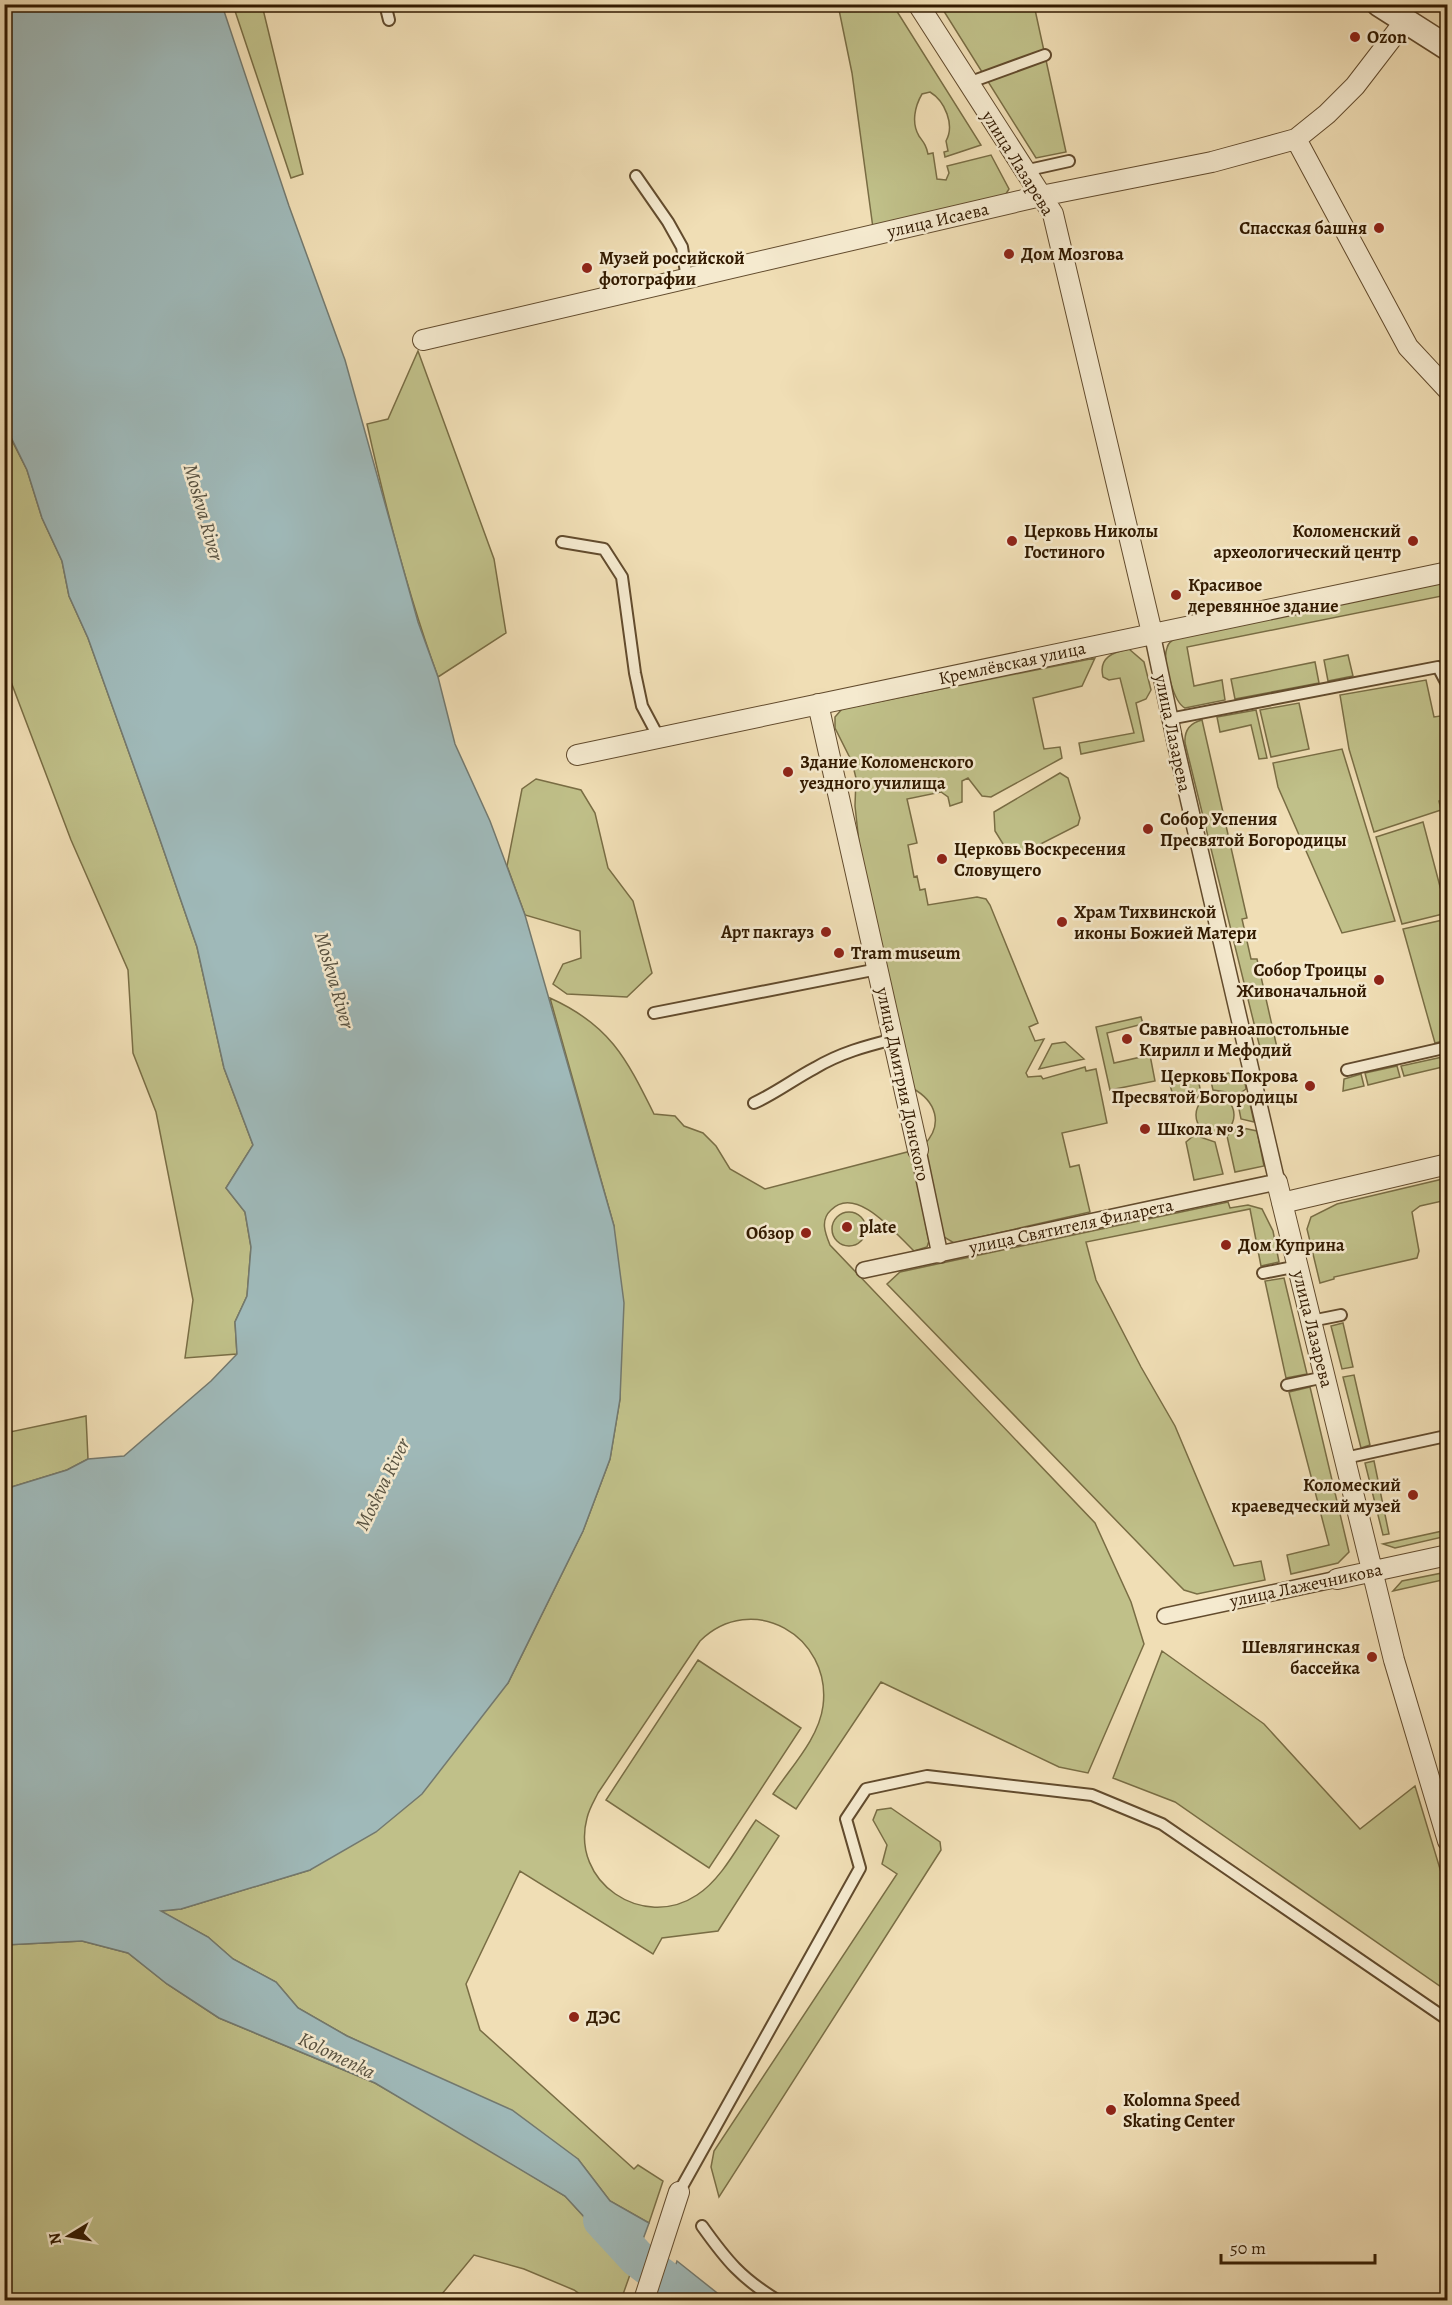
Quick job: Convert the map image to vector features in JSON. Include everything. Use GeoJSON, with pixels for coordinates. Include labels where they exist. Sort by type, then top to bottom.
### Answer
{"type":"FeatureCollection","features":[{"type":"Feature","properties":{"kind":"street","name":"улица Лазарева"},"geometry":{"type":"LineString","coordinates":[[918,4],[1053,214],[1152,633],[1169,719],[1282,1203],[1394,1660],[1448,1841]]}},
{"type":"Feature","properties":{"kind":"street"},"geometry":{"type":"LineString","coordinates":[[1379,4],[1448,48]]}},
{"type":"Feature","properties":{"kind":"street","name":"улица Исаева"},"geometry":{"type":"LineString","coordinates":[[423,340],[1041,196],[1212,162],[1296,139],[1328,114],[1355,86],[1405,21]]}},
{"type":"Feature","properties":{"kind":"street"},"geometry":{"type":"LineString","coordinates":[[1296,139],[1408,347],[1448,390]]}},
{"type":"Feature","properties":{"kind":"street","name":"Кремлёвская улица"},"geometry":{"type":"LineString","coordinates":[[577,755],[1448,572]]}},
{"type":"Feature","properties":{"kind":"street","name":"улица Дмитрия Донского"},"geometry":{"type":"LineString","coordinates":[[818,704],[940,1255]]}},
{"type":"Feature","properties":{"kind":"street"},"geometry":{"type":"LineString","coordinates":[[1282,1203],[1448,1164]]}},
{"type":"Feature","properties":{"kind":"street","name":"улица Святителя Филарета"},"geometry":{"type":"LineString","coordinates":[[864,1270],[1277,1182]]}},
{"type":"Feature","properties":{"kind":"street","name":"улица Лажечникова"},"geometry":{"type":"LineString","coordinates":[[1165,1616],[1448,1555]]}},
{"type":"Feature","properties":{"kind":"street"},"geometry":{"type":"LineString","coordinates":[[644,2301],[679,2192]]}},
{"type":"Feature","properties":{"kind":"lane"},"geometry":{"type":"LineString","coordinates":[[385,4],[389,20]]}},
{"type":"Feature","properties":{"kind":"lane"},"geometry":{"type":"LineString","coordinates":[[968,83],[1045,55]]}},
{"type":"Feature","properties":{"kind":"lane"},"geometry":{"type":"LineString","coordinates":[[1024,171],[1069,161]]}},
{"type":"Feature","properties":{"kind":"lane"},"geometry":{"type":"LineString","coordinates":[[636,177],[668,222],[682,247],[687,279]]}},
{"type":"Feature","properties":{"kind":"lane"},"geometry":{"type":"LineString","coordinates":[[562,542],[604,549],[622,577],[633,664],[642,706],[659,738]]}},
{"type":"Feature","properties":{"kind":"lane"},"geometry":{"type":"LineString","coordinates":[[1169,719],[1438,667],[1448,686]]}},
{"type":"Feature","properties":{"kind":"lane"},"geometry":{"type":"LineString","coordinates":[[654,1013],[878,969]]}},
{"type":"Feature","properties":{"kind":"lane"},"geometry":{"type":"LineString","coordinates":[[754,1103],[777,1093],[814,1068],[852,1050],[894,1039]]}},
{"type":"Feature","properties":{"kind":"lane"},"geometry":{"type":"LineString","coordinates":[[1347,1070],[1448,1047]]}},
{"type":"Feature","properties":{"kind":"lane"},"geometry":{"type":"LineString","coordinates":[[1263,1273],[1298,1266]]}},
{"type":"Feature","properties":{"kind":"lane"},"geometry":{"type":"LineString","coordinates":[[1311,1321],[1341,1315]]}},
{"type":"Feature","properties":{"kind":"lane"},"geometry":{"type":"LineString","coordinates":[[1287,1385],[1325,1377]]}},
{"type":"Feature","properties":{"kind":"lane"},"geometry":{"type":"LineString","coordinates":[[1345,1458],[1446,1436],[1448,1442]]}},
{"type":"Feature","properties":{"kind":"lane"},"geometry":{"type":"LineString","coordinates":[[679,2192],[860,1868],[846,1819],[866,1790],[927,1776],[1092,1795],[1162,1824],[1448,2020]]}},
{"type":"Feature","properties":{"kind":"lane"},"geometry":{"type":"LineString","coordinates":[[702,2226],[726,2260],[748,2283],[777,2301]]}},
{"type":"Feature","properties":{"kind":"green space"},"geometry":{"type":"Polygon","coordinates":[[[233,5],[262,5],[303,174],[291,178],[233,5]]]}},
{"type":"Feature","properties":{"kind":"green space"},"geometry":{"type":"Polygon","coordinates":[[[838,5],[893,5],[981,145],[945,157],[944,152],[948,151],[946,141],[949,135],[947,114],[940,101],[930,92],[922,94],[917,104],[915,126],[928,154],[933,153],[937,179],[946,180],[949,173],[947,166],[991,155],[1009,189],[1004,197],[873,228],[852,73],[838,5]]]}},
{"type":"Feature","properties":{"kind":"green space"},"geometry":{"type":"Polygon","coordinates":[[[940,5],[1034,5],[1066,152],[1036,158],[940,5]]]}},
{"type":"Feature","properties":{"kind":"green space"},"geometry":{"type":"Polygon","coordinates":[[[418,351],[494,559],[506,633],[438,677],[398,552],[367,424],[388,419],[418,351]]]}},
{"type":"Feature","properties":{"kind":"green space"},"geometry":{"type":"Polygon","coordinates":[[[4,425],[27,470],[42,518],[62,561],[69,596],[88,638],[157,831],[197,947],[224,1068],[253,1145],[226,1188],[245,1212],[251,1247],[247,1296],[235,1322],[237,1354],[185,1358],[193,1300],[156,1112],[133,1053],[128,970],[71,840],[5,666],[4,425]]]}},
{"type":"Feature","properties":{"kind":"green space"},"geometry":{"type":"Polygon","coordinates":[[[1447,582],[1447,595],[1187,647],[1194,686],[1222,680],[1225,700],[1185,708],[1173,690],[1166,654],[1169,643],[1177,638],[1447,582]]]}},
{"type":"Feature","properties":{"kind":"green space"},"geometry":{"type":"Polygon","coordinates":[[[1129,649],[1144,662],[1151,690],[1146,699],[1136,703],[1144,741],[1081,754],[1079,743],[1134,733],[1120,678],[1109,680],[1103,677],[1102,670],[1105,660],[1118,652],[1129,649]]]}},
{"type":"Feature","properties":{"kind":"green space"},"geometry":{"type":"Polygon","coordinates":[[[1348,655],[1353,676],[1328,681],[1324,660],[1348,655]]]}},
{"type":"Feature","properties":{"kind":"green space"},"geometry":{"type":"Polygon","coordinates":[[[1095,658],[1082,686],[1033,698],[1044,749],[1060,747],[1062,758],[991,797],[982,796],[968,778],[962,781],[962,802],[950,806],[948,797],[941,792],[907,799],[917,843],[908,845],[914,877],[917,876],[920,890],[925,889],[928,905],[977,897],[986,899],[990,905],[1038,1023],[1029,1027],[1035,1041],[1044,1039],[1026,1073],[1028,1077],[1041,1076],[1043,1079],[1085,1067],[1086,1071],[1096,1069],[1107,1123],[1062,1133],[1070,1167],[1079,1165],[1090,1212],[954,1243],[944,1237],[924,1145],[934,1129],[934,1114],[927,1099],[912,1088],[861,861],[855,806],[856,778],[852,762],[835,728],[835,717],[842,709],[1095,658]]]}},
{"type":"Feature","properties":{"kind":"green space"},"geometry":{"type":"Polygon","coordinates":[[[1315,662],[1319,683],[1235,699],[1231,679],[1315,662]]]}},
{"type":"Feature","properties":{"kind":"green space"},"geometry":{"type":"Polygon","coordinates":[[[1426,680],[1434,717],[1447,715],[1447,799],[1439,801],[1441,810],[1374,832],[1349,749],[1340,695],[1426,680]]]}},
{"type":"Feature","properties":{"kind":"green space"},"geometry":{"type":"Polygon","coordinates":[[[1299,703],[1309,749],[1271,757],[1260,710],[1299,703]]]}},
{"type":"Feature","properties":{"kind":"green space"},"geometry":{"type":"Polygon","coordinates":[[[1256,710],[1267,758],[1259,759],[1251,725],[1220,732],[1217,717],[1256,710]]]}},
{"type":"Feature","properties":{"kind":"green space"},"geometry":{"type":"Polygon","coordinates":[[[1202,720],[1247,918],[1242,919],[1251,959],[1257,959],[1278,1052],[1262,1056],[1185,743],[1189,728],[1202,720]]]}},
{"type":"Feature","properties":{"kind":"green space"},"geometry":{"type":"Polygon","coordinates":[[[1342,749],[1395,921],[1342,933],[1278,787],[1273,763],[1342,749]]]}},
{"type":"Feature","properties":{"kind":"green space"},"geometry":{"type":"Polygon","coordinates":[[[1060,773],[1068,778],[1080,818],[1078,825],[1023,853],[1008,852],[995,831],[994,812],[1060,773]]]}},
{"type":"Feature","properties":{"kind":"green space"},"geometry":{"type":"Polygon","coordinates":[[[536,779],[581,790],[595,813],[608,868],[633,901],[652,973],[627,997],[567,994],[553,984],[563,964],[581,958],[580,931],[525,915],[507,866],[522,789],[536,779]]]}},
{"type":"Feature","properties":{"kind":"green space"},"geometry":{"type":"Polygon","coordinates":[[[1423,822],[1447,913],[1402,924],[1376,837],[1423,822]]]}},
{"type":"Feature","properties":{"kind":"green space"},"geometry":{"type":"Polygon","coordinates":[[[1447,919],[1447,1040],[1435,1043],[1403,929],[1447,919]]]}},
{"type":"Feature","properties":{"kind":"green space"},"geometry":{"type":"Polygon","coordinates":[[[550,998],[571,1008],[588,1020],[614,1045],[625,1060],[654,1114],[675,1116],[684,1126],[703,1133],[716,1146],[730,1169],[765,1189],[911,1151],[929,1241],[927,1247],[914,1251],[875,1214],[852,1203],[841,1204],[828,1214],[824,1227],[830,1245],[1095,1523],[1131,1602],[1144,1644],[1088,1773],[1059,1767],[881,1682],[796,1809],[773,1794],[810,1741],[820,1718],[823,1706],[822,1681],[815,1659],[802,1641],[784,1628],[764,1621],[742,1620],[721,1626],[700,1641],[598,1793],[587,1818],[585,1841],[589,1862],[600,1880],[615,1894],[634,1903],[655,1907],[676,1905],[697,1895],[714,1880],[756,1820],[779,1836],[718,1931],[662,1938],[653,1954],[520,1871],[466,1984],[480,2030],[634,2169],[638,2165],[663,2181],[649,2223],[610,2201],[578,2159],[427,2074],[347,2036],[298,2008],[276,1982],[233,1959],[208,1937],[160,1911],[181,1909],[310,1870],[508,1683],[583,1531],[610,1459],[620,1399],[614,1226],[550,998]]]}},
{"type":"Feature","properties":{"kind":"green space"},"geometry":{"type":"Polygon","coordinates":[[[1141,1017],[1143,1024],[1107,1033],[1114,1063],[1150,1055],[1155,1081],[1110,1090],[1096,1027],[1141,1017]]]}},
{"type":"Feature","properties":{"kind":"green space"},"geometry":{"type":"Polygon","coordinates":[[[1065,1042],[1084,1059],[1039,1069],[1052,1044],[1065,1042]]]}},
{"type":"Feature","properties":{"kind":"green space"},"geometry":{"type":"Polygon","coordinates":[[[1447,1056],[1447,1066],[1404,1076],[1401,1066],[1447,1056]]]}},
{"type":"Feature","properties":{"kind":"green space"},"geometry":{"type":"Polygon","coordinates":[[[1397,1066],[1400,1077],[1368,1085],[1365,1073],[1397,1066]]]}},
{"type":"Feature","properties":{"kind":"green space"},"geometry":{"type":"Polygon","coordinates":[[[1243,1070],[1246,1089],[1233,1098],[1226,1092],[1213,1090],[1210,1077],[1243,1070]]]}},
{"type":"Feature","properties":{"kind":"green space"},"geometry":{"type":"Polygon","coordinates":[[[1361,1074],[1364,1086],[1343,1091],[1344,1079],[1361,1074]]]}},
{"type":"Feature","properties":{"kind":"green space"},"geometry":{"type":"Polygon","coordinates":[[[1198,1079],[1201,1093],[1192,1104],[1174,1099],[1170,1085],[1198,1079]]]}},
{"type":"Feature","properties":{"kind":"green space"},"geometry":{"type":"Polygon","coordinates":[[[1248,1095],[1254,1122],[1241,1119],[1238,1104],[1248,1095]]]}},
{"type":"Feature","properties":{"kind":"green space"},"geometry":{"type":"Polygon","coordinates":[[[1215,1096],[1229,1101],[1234,1115],[1229,1129],[1215,1134],[1201,1129],[1196,1115],[1201,1101],[1215,1096]]]}},
{"type":"Feature","properties":{"kind":"green space"},"geometry":{"type":"Polygon","coordinates":[[[1238,1127],[1257,1131],[1264,1166],[1235,1172],[1227,1136],[1238,1127]]]}},
{"type":"Feature","properties":{"kind":"green space"},"geometry":{"type":"Polygon","coordinates":[[[1198,1132],[1200,1137],[1215,1142],[1223,1174],[1194,1180],[1186,1142],[1198,1132]]]}},
{"type":"Feature","properties":{"kind":"green space"},"geometry":{"type":"Polygon","coordinates":[[[1447,1178],[1447,1200],[1420,1206],[1412,1212],[1419,1251],[1417,1258],[1334,1277],[1334,1279],[1320,1283],[1307,1229],[1311,1217],[1337,1204],[1447,1178]]]}},
{"type":"Feature","properties":{"kind":"green space"},"geometry":{"type":"Polygon","coordinates":[[[1228,1202],[1230,1208],[1248,1205],[1262,1209],[1273,1231],[1279,1262],[1261,1266],[1250,1209],[1086,1242],[1096,1280],[1141,1367],[1175,1426],[1234,1566],[1261,1561],[1265,1580],[1197,1594],[1184,1590],[1171,1577],[887,1284],[900,1272],[1228,1202]]]}},
{"type":"Feature","properties":{"kind":"green space"},"geometry":{"type":"Polygon","coordinates":[[[849,1212],[861,1217],[866,1229],[861,1241],[849,1246],[837,1241],[832,1229],[837,1217],[849,1212]]]}},
{"type":"Feature","properties":{"kind":"green space"},"geometry":{"type":"Polygon","coordinates":[[[1284,1278],[1307,1374],[1286,1378],[1265,1281],[1284,1278]]]}},
{"type":"Feature","properties":{"kind":"green space"},"geometry":{"type":"Polygon","coordinates":[[[1343,1323],[1353,1367],[1342,1369],[1331,1326],[1343,1323]]]}},
{"type":"Feature","properties":{"kind":"green space"},"geometry":{"type":"Polygon","coordinates":[[[1354,1375],[1370,1445],[1361,1448],[1343,1377],[1354,1375]]]}},
{"type":"Feature","properties":{"kind":"green space"},"geometry":{"type":"Polygon","coordinates":[[[1310,1387],[1349,1552],[1338,1563],[1291,1574],[1287,1555],[1329,1545],[1289,1392],[1310,1387]]]}},
{"type":"Feature","properties":{"kind":"green space"},"geometry":{"type":"Polygon","coordinates":[[[86,1416],[88,1459],[67,1470],[5,1489],[5,1433],[86,1416]]]}},
{"type":"Feature","properties":{"kind":"green space"},"geometry":{"type":"Polygon","coordinates":[[[1374,1461],[1389,1534],[1383,1535],[1365,1463],[1374,1461]]]}},
{"type":"Feature","properties":{"kind":"green space"},"geometry":{"type":"Polygon","coordinates":[[[1447,1530],[1447,1536],[1395,1548],[1383,1544],[1447,1530]]]}},
{"type":"Feature","properties":{"kind":"green space"},"geometry":{"type":"Polygon","coordinates":[[[1447,1572],[1447,1579],[1393,1591],[1402,1581],[1447,1572]]]}},
{"type":"Feature","properties":{"kind":"green space"},"geometry":{"type":"Polygon","coordinates":[[[1162,1651],[1264,1724],[1360,1829],[1415,1786],[1447,1892],[1447,1991],[1175,1802],[1113,1778],[1162,1651]]]}},
{"type":"Feature","properties":{"kind":"green space"},"geometry":{"type":"Polygon","coordinates":[[[698,1660],[801,1728],[709,1868],[606,1800],[698,1660]]]}},
{"type":"Feature","properties":{"kind":"green space"},"geometry":{"type":"Polygon","coordinates":[[[891,1808],[940,1842],[941,1850],[719,2197],[711,2167],[714,2151],[897,1874],[882,1864],[887,1845],[873,1820],[877,1810],[891,1808]]]}},
{"type":"Feature","properties":{"kind":"green space"},"geometry":{"type":"Polygon","coordinates":[[[82,1941],[128,1953],[167,1984],[219,2018],[375,2083],[565,2196],[632,2269],[621,2300],[588,2300],[574,2290],[524,2269],[474,2255],[437,2300],[5,2300],[4,1945],[82,1941]]]}},
{"type":"Feature","properties":{"kind":"water","name":"Moskva River"},"geometry":{"type":"Polygon","coordinates":[[[4,5],[222,5],[289,206],[345,360],[418,622],[438,677],[455,744],[490,821],[525,915],[614,1226],[624,1303],[620,1399],[610,1459],[583,1531],[508,1683],[422,1794],[376,1832],[310,1870],[181,1909],[161,1911],[208,1937],[233,1959],[276,1982],[298,2008],[347,2036],[512,2110],[578,2159],[610,2201],[649,2223],[632,2269],[565,2196],[375,2083],[219,2018],[167,1984],[128,1953],[82,1941],[5,1945],[5,1489],[67,1470],[88,1459],[124,1456],[211,1381],[237,1354],[235,1322],[247,1296],[251,1247],[245,1212],[226,1188],[253,1145],[224,1068],[197,947],[88,638],[69,596],[62,561],[42,518],[27,470],[5,425],[4,5]]]}},
{"type":"Feature","properties":{"kind":"water"},"geometry":{"type":"Polygon","coordinates":[[[677,2261],[726,2300],[678,2300],[667,2291],[677,2261]]]}},
{"type":"Feature","properties":{"kind":"waterway","name":"Kolomenka"},"geometry":{"type":"LineString","coordinates":[[602,2220],[637,2258],[692,2300]]}},
{"type":"Feature","properties":{"kind":"place","name":"Ozon"},"geometry":{"type":"Point","coordinates":[1355,37]}},
{"type":"Feature","properties":{"kind":"place","name":"Спасская башня"},"geometry":{"type":"Point","coordinates":[1379,228]}},
{"type":"Feature","properties":{"kind":"place","name":"Дом Мозгова"},"geometry":{"type":"Point","coordinates":[1009,254]}},
{"type":"Feature","properties":{"kind":"place","name":"Музей российской фотографии"},"geometry":{"type":"Point","coordinates":[587,268]}},
{"type":"Feature","properties":{"kind":"place","name":"Церковь Николы Гостиного"},"geometry":{"type":"Point","coordinates":[1012,541]}},
{"type":"Feature","properties":{"kind":"place","name":"Коломенский археологический центр"},"geometry":{"type":"Point","coordinates":[1413,541]}},
{"type":"Feature","properties":{"kind":"place","name":"Красивое деревянное здание"},"geometry":{"type":"Point","coordinates":[1176,595]}},
{"type":"Feature","properties":{"kind":"place","name":"Здание Коломенского уездного училища"},"geometry":{"type":"Point","coordinates":[788,772]}},
{"type":"Feature","properties":{"kind":"place","name":"Собор Успения Пресвятой Богородицы"},"geometry":{"type":"Point","coordinates":[1148,829]}},
{"type":"Feature","properties":{"kind":"place","name":"Церковь Воскресения Словущего"},"geometry":{"type":"Point","coordinates":[942,859]}},
{"type":"Feature","properties":{"kind":"place","name":"Храм Тихвинской иконы Божией Матери"},"geometry":{"type":"Point","coordinates":[1062,922]}},
{"type":"Feature","properties":{"kind":"place","name":"Арт пакгауз"},"geometry":{"type":"Point","coordinates":[826,932]}},
{"type":"Feature","properties":{"kind":"place","name":"Tram museum"},"geometry":{"type":"Point","coordinates":[839,953]}},
{"type":"Feature","properties":{"kind":"place","name":"Собор Троицы Живоначальной"},"geometry":{"type":"Point","coordinates":[1379,980]}},
{"type":"Feature","properties":{"kind":"place","name":"Святые равноапостольные Кирилл и Мефодий"},"geometry":{"type":"Point","coordinates":[1127,1039]}},
{"type":"Feature","properties":{"kind":"place","name":"Церковь Покрова Пресвятой Богородицы"},"geometry":{"type":"Point","coordinates":[1310,1086]}},
{"type":"Feature","properties":{"kind":"place","name":"Школа № 3"},"geometry":{"type":"Point","coordinates":[1145,1129]}},
{"type":"Feature","properties":{"kind":"place","name":"plate"},"geometry":{"type":"Point","coordinates":[847,1227]}},
{"type":"Feature","properties":{"kind":"place","name":"Обзор"},"geometry":{"type":"Point","coordinates":[806,1233]}},
{"type":"Feature","properties":{"kind":"place","name":"Дом Куприна"},"geometry":{"type":"Point","coordinates":[1226,1245]}},
{"type":"Feature","properties":{"kind":"place","name":"Коломеский краеведческий музей"},"geometry":{"type":"Point","coordinates":[1413,1495]}},
{"type":"Feature","properties":{"kind":"place","name":"Шевлягинская бассейка"},"geometry":{"type":"Point","coordinates":[1372,1657]}},
{"type":"Feature","properties":{"kind":"place","name":"ДЭС"},"geometry":{"type":"Point","coordinates":[574,2017]}},
{"type":"Feature","properties":{"kind":"place","name":"Kolomna Speed Skating Center"},"geometry":{"type":"Point","coordinates":[1111,2110]}}]}
